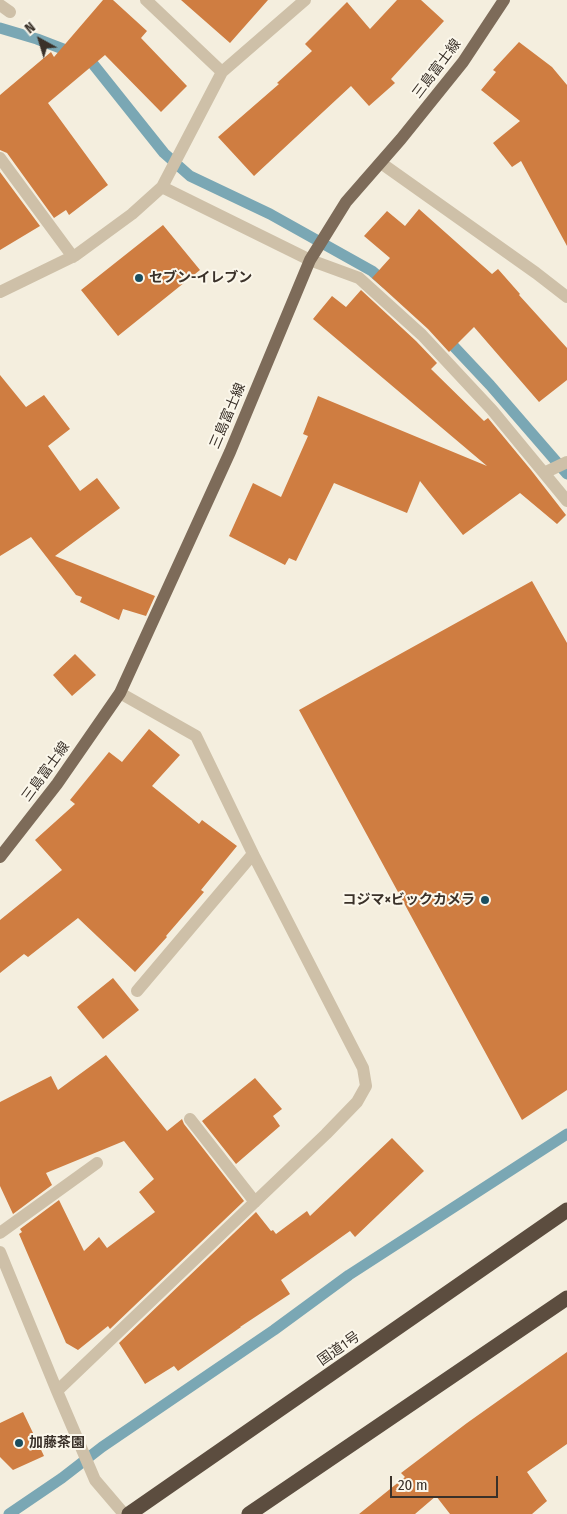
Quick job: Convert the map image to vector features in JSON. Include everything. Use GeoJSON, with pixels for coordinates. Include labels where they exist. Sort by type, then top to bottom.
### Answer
{"type":"FeatureCollection","features":[{"type":"Feature","properties":{"kind":"highway","name":"国道1号"},"geometry":{"type":"LineString","coordinates":[[129,1514],[567,1210]]}},
{"type":"Feature","properties":{"kind":"highway"},"geometry":{"type":"LineString","coordinates":[[249,1514],[567,1298]]}},
{"type":"Feature","properties":{"kind":"main road","name":"三島富士線"},"geometry":{"type":"LineString","coordinates":[[0,857],[58,784],[120,693],[230,452],[310,260],[346,202],[381,163],[463,62],[504,0]]}},
{"type":"Feature","properties":{"kind":"street"},"geometry":{"type":"LineString","coordinates":[[146,0],[222,72]]}},
{"type":"Feature","properties":{"kind":"street"},"geometry":{"type":"LineString","coordinates":[[0,292],[73,257],[132,214],[162,187],[222,72],[305,0]]}},
{"type":"Feature","properties":{"kind":"street"},"geometry":{"type":"LineString","coordinates":[[0,158],[73,257]]}},
{"type":"Feature","properties":{"kind":"street"},"geometry":{"type":"LineString","coordinates":[[381,163],[536,273],[567,298]]}},
{"type":"Feature","properties":{"kind":"street"},"geometry":{"type":"LineString","coordinates":[[162,187],[310,260],[359,278],[415,328],[492,410],[567,501]]}},
{"type":"Feature","properties":{"kind":"street"},"geometry":{"type":"LineString","coordinates":[[544,473],[567,462]]}},
{"type":"Feature","properties":{"kind":"street"},"geometry":{"type":"LineString","coordinates":[[57,1392],[326,1134],[357,1102],[366,1086],[363,1068],[253,854],[196,736],[120,693]]}},
{"type":"Feature","properties":{"kind":"street"},"geometry":{"type":"LineString","coordinates":[[137,991],[253,854]]}},
{"type":"Feature","properties":{"kind":"street"},"geometry":{"type":"LineString","coordinates":[[190,1119],[255,1202]]}},
{"type":"Feature","properties":{"kind":"street"},"geometry":{"type":"LineString","coordinates":[[0,1233],[97,1163]]}},
{"type":"Feature","properties":{"kind":"street"},"geometry":{"type":"LineString","coordinates":[[0,1252],[95,1480],[124,1514]]}},
{"type":"Feature","properties":{"kind":"building"},"geometry":{"type":"Polygon","coordinates":[[[103,0],[113,0],[147,31],[141,38],[187,86],[161,112],[105,55],[48,103],[108,185],[69,215],[66,210],[54,218],[7,153],[0,150],[0,95],[51,52],[54,57],[103,0]]]}},
{"type":"Feature","properties":{"kind":"building"},"geometry":{"type":"Polygon","coordinates":[[[181,0],[268,0],[230,43],[181,0]]]}},
{"type":"Feature","properties":{"kind":"building"},"geometry":{"type":"Polygon","coordinates":[[[397,0],[421,0],[444,21],[391,79],[395,83],[369,106],[351,86],[254,176],[218,137],[279,84],[277,83],[312,51],[305,44],[347,2],[370,29],[397,0]]]}},
{"type":"Feature","properties":{"kind":"building"},"geometry":{"type":"Polygon","coordinates":[[[519,42],[552,67],[567,85],[567,246],[521,161],[512,167],[493,143],[520,121],[481,90],[496,72],[493,70],[519,42]]]}},
{"type":"Feature","properties":{"kind":"building"},"geometry":{"type":"Polygon","coordinates":[[[0,172],[40,226],[0,250],[0,172]]]}},
{"type":"Feature","properties":{"kind":"building"},"geometry":{"type":"Polygon","coordinates":[[[419,209],[492,274],[498,269],[567,348],[567,380],[539,402],[474,327],[449,352],[428,329],[372,278],[390,258],[364,236],[387,211],[405,226],[419,209]]]}},
{"type":"Feature","properties":{"kind":"building"},"geometry":{"type":"Polygon","coordinates":[[[163,225],[200,270],[118,336],[81,290],[163,225]]]}},
{"type":"Feature","properties":{"kind":"building"},"geometry":{"type":"Polygon","coordinates":[[[361,290],[437,363],[431,369],[484,421],[488,418],[566,515],[557,524],[520,493],[463,535],[420,481],[407,513],[334,483],[296,561],[289,558],[285,565],[229,536],[253,483],[281,497],[308,436],[303,434],[318,396],[487,466],[313,319],[332,296],[346,307],[361,290]]]}},
{"type":"Feature","properties":{"kind":"building"},"geometry":{"type":"Polygon","coordinates":[[[0,375],[26,407],[44,395],[70,429],[48,446],[80,491],[97,478],[120,508],[55,556],[155,596],[146,616],[123,609],[119,620],[80,602],[82,597],[76,595],[31,537],[0,556],[0,375]]]}},
{"type":"Feature","properties":{"kind":"building","name":"コジマ×ビックカメラ"},"geometry":{"type":"Polygon","coordinates":[[[532,581],[567,643],[567,1090],[522,1120],[299,710],[532,581]]]}},
{"type":"Feature","properties":{"kind":"building"},"geometry":{"type":"Polygon","coordinates":[[[75,654],[96,675],[72,696],[53,675],[75,654]]]}},
{"type":"Feature","properties":{"kind":"building"},"geometry":{"type":"Polygon","coordinates":[[[149,729],[180,755],[152,786],[199,824],[202,820],[237,846],[201,890],[204,892],[135,972],[78,918],[28,957],[24,954],[0,973],[0,920],[62,870],[35,840],[75,804],[70,800],[109,752],[122,762],[149,729]]]}},
{"type":"Feature","properties":{"kind":"building"},"geometry":{"type":"Polygon","coordinates":[[[113,978],[139,1010],[103,1039],[77,1007],[113,978]]]}},
{"type":"Feature","properties":{"kind":"building"},"geometry":{"type":"Polygon","coordinates":[[[106,1055],[167,1131],[182,1119],[244,1201],[110,1329],[108,1326],[78,1350],[66,1343],[19,1234],[22,1232],[20,1229],[59,1200],[84,1251],[99,1237],[107,1248],[155,1212],[139,1192],[154,1179],[124,1141],[46,1173],[52,1185],[13,1214],[0,1186],[0,1102],[51,1076],[58,1090],[106,1055]]]}},
{"type":"Feature","properties":{"kind":"building"},"geometry":{"type":"Polygon","coordinates":[[[255,1078],[282,1109],[273,1116],[280,1126],[236,1164],[202,1121],[255,1078]]]}},
{"type":"Feature","properties":{"kind":"building"},"geometry":{"type":"Polygon","coordinates":[[[392,1138],[424,1171],[355,1237],[350,1231],[281,1280],[290,1294],[178,1371],[174,1366],[145,1384],[119,1343],[256,1212],[271,1231],[273,1230],[276,1234],[307,1211],[310,1216],[392,1138]]]}},
{"type":"Feature","properties":{"kind":"building"},"geometry":{"type":"Polygon","coordinates":[[[567,1352],[567,1444],[527,1472],[547,1501],[532,1514],[450,1514],[436,1496],[415,1514],[359,1514],[405,1477],[401,1473],[467,1423],[567,1352]]]}},
{"type":"Feature","properties":{"kind":"building"},"geometry":{"type":"Polygon","coordinates":[[[23,1412],[44,1456],[13,1470],[0,1457],[0,1423],[23,1412]]]}},
{"type":"Feature","properties":{"kind":"waterway"},"geometry":{"type":"LineString","coordinates":[[0,28],[37,39],[89,59],[164,153],[190,176],[270,214],[372,271],[386,283]]}},
{"type":"Feature","properties":{"kind":"waterway"},"geometry":{"type":"LineString","coordinates":[[444,336],[490,385],[567,474]]}},
{"type":"Feature","properties":{"kind":"waterway"},"geometry":{"type":"LineString","coordinates":[[9,1514],[62,1478],[102,1447],[274,1330],[349,1275],[567,1134]]}},
{"type":"Feature","properties":{"kind":"place","name":"セブン-イレブン"},"geometry":{"type":"Point","coordinates":[139,278]}},
{"type":"Feature","properties":{"kind":"place","name":"コジマ×ビックカメラ"},"geometry":{"type":"Point","coordinates":[485,900]}},
{"type":"Feature","properties":{"kind":"place","name":"加藤茶園"},"geometry":{"type":"Point","coordinates":[19,1443]}}]}
